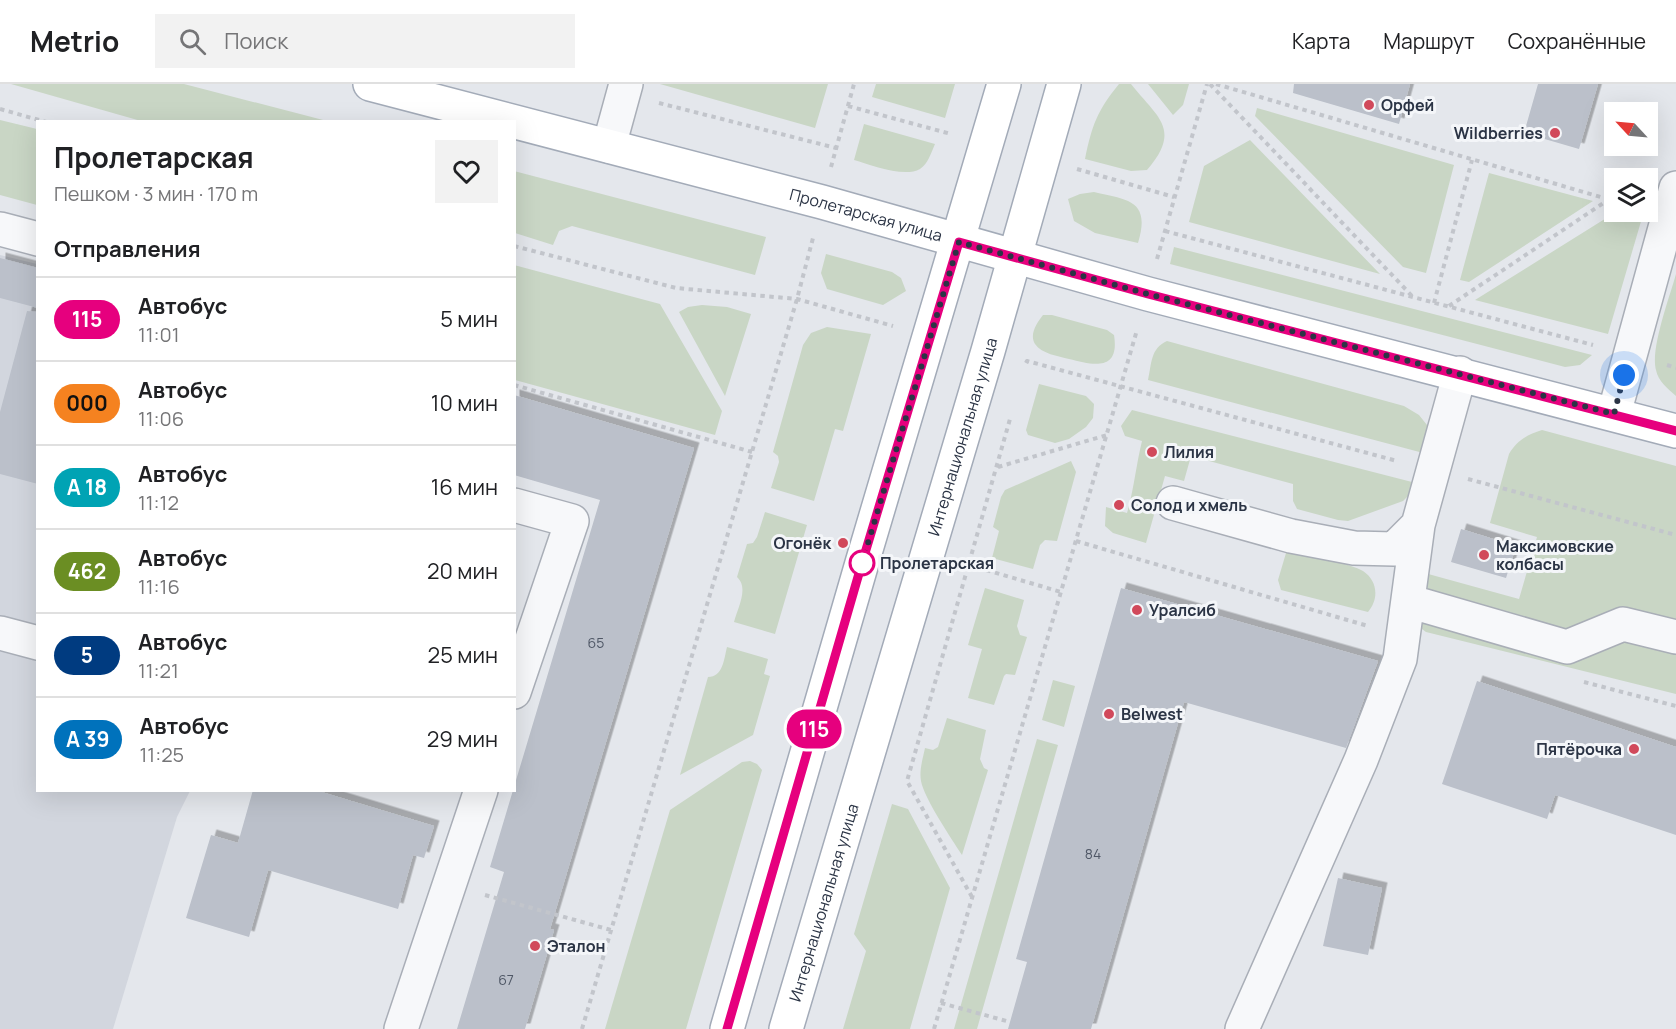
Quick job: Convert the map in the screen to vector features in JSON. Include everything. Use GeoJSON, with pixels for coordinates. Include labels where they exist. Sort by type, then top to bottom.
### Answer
{"type":"FeatureCollection","features":[{"type":"Feature","properties":{"kind":"main road","name":"Пролетарская улица"},"geometry":{"type":"LineString","coordinates":[[370,84],[509,120]]}},
{"type":"Feature","properties":{"kind":"main road"},"geometry":{"type":"LineString","coordinates":[[727,1029],[1004,84]]}},
{"type":"Feature","properties":{"kind":"main road","name":"Интернациональная улица"},"geometry":{"type":"LineString","coordinates":[[786,1029],[988,351],[1064,84]]}},
{"type":"Feature","properties":{"kind":"main road","name":"Пролетарская улица"},"geometry":{"type":"LineString","coordinates":[[516,122],[822,202],[1148,294],[1461,373],[1676,431]]}},
{"type":"Feature","properties":{"kind":"lane"},"geometry":{"type":"LineString","coordinates":[[609,146],[625,89]]}},
{"type":"Feature","properties":{"kind":"lane"},"geometry":{"type":"LineString","coordinates":[[1614,414],[1676,188]]}},
{"type":"Feature","properties":{"kind":"lane"},"geometry":{"type":"LineString","coordinates":[[0,229],[36,238]]}},
{"type":"Feature","properties":{"kind":"lane"},"geometry":{"type":"LineString","coordinates":[[1242,1029],[1361,760],[1400,659],[1418,525],[1461,373]]}},
{"type":"Feature","properties":{"kind":"lane"},"geometry":{"type":"LineString","coordinates":[[1173,503],[1291,536],[1354,548],[1394,549],[1418,525]]}},
{"type":"Feature","properties":{"kind":"lane"},"geometry":{"type":"LineString","coordinates":[[516,506],[572,521],[516,686]]}},
{"type":"Feature","properties":{"kind":"lane"},"geometry":{"type":"LineString","coordinates":[[1408,601],[1567,647],[1623,624],[1676,637]]}},
{"type":"Feature","properties":{"kind":"lane"},"geometry":{"type":"LineString","coordinates":[[0,633],[36,642]]}},
{"type":"Feature","properties":{"kind":"lane"},"geometry":{"type":"LineString","coordinates":[[401,1029],[480,792]]}},
{"type":"Feature","properties":{"kind":"path"},"geometry":{"type":"LineString","coordinates":[[582,1029],[797,299],[854,84]]}},
{"type":"Feature","properties":{"kind":"path"},"geometry":{"type":"LineString","coordinates":[[934,1029],[1209,84],[1412,297]]}},
{"type":"Feature","properties":{"kind":"path"},"geometry":{"type":"LineString","coordinates":[[1216,84],[1604,199]]}},
{"type":"Feature","properties":{"kind":"path"},"geometry":{"type":"LineString","coordinates":[[625,89],[836,148]]}},
{"type":"Feature","properties":{"kind":"path"},"geometry":{"type":"LineString","coordinates":[[0,110],[38,120]]}},
{"type":"Feature","properties":{"kind":"path"},"geometry":{"type":"LineString","coordinates":[[1434,303],[1472,160]]}},
{"type":"Feature","properties":{"kind":"path"},"geometry":{"type":"LineString","coordinates":[[1448,307],[1604,203]]}},
{"type":"Feature","properties":{"kind":"path"},"geometry":{"type":"LineString","coordinates":[[1165,231],[1676,368]]}},
{"type":"Feature","properties":{"kind":"path"},"geometry":{"type":"LineString","coordinates":[[516,247],[676,288],[797,299]]}},
{"type":"Feature","properties":{"kind":"path"},"geometry":{"type":"LineString","coordinates":[[516,386],[752,452]]}},
{"type":"Feature","properties":{"kind":"path"},"geometry":{"type":"LineString","coordinates":[[997,467],[1107,435]]}},
{"type":"Feature","properties":{"kind":"path"},"geometry":{"type":"LineString","coordinates":[[969,566],[1061,592]]}},
{"type":"Feature","properties":{"kind":"path"},"geometry":{"type":"LineString","coordinates":[[449,886],[611,930]]}},
{"type":"Feature","properties":{"kind":"path"},"geometry":{"type":"LineString","coordinates":[[941,1003],[1010,1022]]}},
{"type":"Feature","properties":{"kind":"shaded area"},"geometry":{"type":"Polygon","coordinates":[[[0,255],[36,264],[36,792],[190,792],[177,817],[113,1029],[0,1029],[0,255]]]}},
{"type":"Feature","properties":{"kind":"green space"},"geometry":{"type":"Polygon","coordinates":[[[11,84],[184,84],[323,120],[137,120],[11,84]]]}},
{"type":"Feature","properties":{"kind":"green space"},"geometry":{"type":"Polygon","coordinates":[[[660,84],[828,84],[815,128],[660,84]]]}},
{"type":"Feature","properties":{"kind":"green space"},"geometry":{"type":"Polygon","coordinates":[[[876,84],[955,84],[945,118],[872,97],[876,84]]]}},
{"type":"Feature","properties":{"kind":"green space"},"geometry":{"type":"Polygon","coordinates":[[[1119,84],[1131,84],[1162,124],[1163,144],[1147,170],[1131,171],[1085,159],[1096,119],[1105,102],[1119,84]]]}},
{"type":"Feature","properties":{"kind":"green space"},"geometry":{"type":"Polygon","coordinates":[[[1148,84],[1189,84],[1183,105],[1173,115],[1148,84]]]}},
{"type":"Feature","properties":{"kind":"green space"},"geometry":{"type":"Polygon","coordinates":[[[1257,108],[1454,165],[1426,273],[1403,267],[1255,116],[1257,108]]]}},
{"type":"Feature","properties":{"kind":"green space"},"geometry":{"type":"Polygon","coordinates":[[[0,120],[36,129],[36,205],[0,195],[0,120]]]}},
{"type":"Feature","properties":{"kind":"green space"},"geometry":{"type":"Polygon","coordinates":[[[864,124],[935,144],[927,161],[920,169],[905,172],[878,167],[854,160],[864,124]]]}},
{"type":"Feature","properties":{"kind":"green space"},"geometry":{"type":"Polygon","coordinates":[[[1250,140],[1380,274],[1189,222],[1204,166],[1250,140]]]}},
{"type":"Feature","properties":{"kind":"green space"},"geometry":{"type":"Polygon","coordinates":[[[516,172],[766,237],[755,275],[572,226],[559,231],[553,245],[516,233],[516,172]]]}},
{"type":"Feature","properties":{"kind":"green space"},"geometry":{"type":"Polygon","coordinates":[[[1489,173],[1593,201],[1469,282],[1460,280],[1489,173]]]}},
{"type":"Feature","properties":{"kind":"green space"},"geometry":{"type":"Polygon","coordinates":[[[1094,192],[1117,197],[1134,204],[1141,218],[1138,243],[1095,233],[1074,221],[1068,199],[1094,192]]]}},
{"type":"Feature","properties":{"kind":"green space"},"geometry":{"type":"Polygon","coordinates":[[[1604,219],[1604,222],[1641,222],[1608,334],[1475,300],[1604,219]]]}},
{"type":"Feature","properties":{"kind":"green space"},"geometry":{"type":"Polygon","coordinates":[[[1174,247],[1592,355],[1580,365],[1565,367],[1170,264],[1174,247]]]}},
{"type":"Feature","properties":{"kind":"green space"},"geometry":{"type":"Polygon","coordinates":[[[826,254],[892,272],[901,278],[906,291],[883,305],[827,289],[821,273],[826,254]]]}},
{"type":"Feature","properties":{"kind":"green space"},"geometry":{"type":"Polygon","coordinates":[[[516,266],[660,304],[722,411],[715,435],[516,380],[516,266]]]}},
{"type":"Feature","properties":{"kind":"green space"},"geometry":{"type":"Polygon","coordinates":[[[1676,274],[1676,396],[1659,378],[1655,361],[1658,336],[1676,274]]]}},
{"type":"Feature","properties":{"kind":"green space"},"geometry":{"type":"Polygon","coordinates":[[[702,305],[727,307],[751,314],[725,396],[679,312],[688,307],[702,305]]]}},
{"type":"Feature","properties":{"kind":"green space"},"geometry":{"type":"Polygon","coordinates":[[[1043,315],[1052,315],[1107,330],[1114,335],[1113,355],[1103,363],[1095,364],[1060,357],[1042,350],[1035,344],[1033,333],[1043,315]]]}},
{"type":"Feature","properties":{"kind":"green space"},"geometry":{"type":"Polygon","coordinates":[[[827,327],[871,334],[843,431],[835,429],[814,501],[771,488],[779,462],[778,456],[773,452],[803,345],[811,333],[827,327]]]}},
{"type":"Feature","properties":{"kind":"green space"},"geometry":{"type":"Polygon","coordinates":[[[1167,341],[1404,406],[1419,415],[1431,430],[1427,454],[1148,380],[1155,352],[1161,344],[1167,341]]]}},
{"type":"Feature","properties":{"kind":"green space"},"geometry":{"type":"Polygon","coordinates":[[[1039,384],[1086,396],[1094,404],[1093,418],[1086,427],[1069,439],[1055,443],[1028,435],[1026,430],[1039,384]]]}},
{"type":"Feature","properties":{"kind":"green space"},"geometry":{"type":"Polygon","coordinates":[[[1132,410],[1412,482],[1409,495],[1403,501],[1348,521],[1338,520],[1297,509],[1293,501],[1293,484],[1191,456],[1184,481],[1165,476],[1146,543],[1113,533],[1105,526],[1106,507],[1127,513],[1142,441],[1125,436],[1121,426],[1132,410]]]}},
{"type":"Feature","properties":{"kind":"green space"},"geometry":{"type":"Polygon","coordinates":[[[1542,430],[1676,466],[1676,694],[1426,632],[1418,626],[1421,572],[1519,599],[1537,537],[1490,523],[1509,454],[1523,439],[1542,430]]]}},
{"type":"Feature","properties":{"kind":"green space"},"geometry":{"type":"Polygon","coordinates":[[[1071,461],[1076,472],[1057,541],[1045,540],[1040,545],[1033,569],[992,558],[999,531],[993,527],[1005,490],[1071,461]]]}},
{"type":"Feature","properties":{"kind":"green space"},"geometry":{"type":"Polygon","coordinates":[[[765,512],[807,525],[775,634],[734,622],[742,592],[737,577],[747,544],[753,543],[757,537],[765,512]]]}},
{"type":"Feature","properties":{"kind":"green space"},"geometry":{"type":"Polygon","coordinates":[[[1293,550],[1350,565],[1363,571],[1374,585],[1375,596],[1372,607],[1368,612],[1281,590],[1278,580],[1286,553],[1293,550]]]}},
{"type":"Feature","properties":{"kind":"green space"},"geometry":{"type":"Polygon","coordinates":[[[985,588],[1024,600],[1017,626],[1020,635],[1027,637],[1015,675],[1006,674],[1004,676],[994,705],[968,698],[982,649],[968,645],[985,588]]]}},
{"type":"Feature","properties":{"kind":"green space"},"geometry":{"type":"Polygon","coordinates":[[[727,647],[768,659],[764,674],[770,676],[753,735],[680,775],[708,677],[720,671],[727,647]]]}},
{"type":"Feature","properties":{"kind":"green space"},"geometry":{"type":"Polygon","coordinates":[[[1053,680],[1075,686],[1064,727],[1042,720],[1053,680]]]}},
{"type":"Feature","properties":{"kind":"green space"},"geometry":{"type":"Polygon","coordinates":[[[947,718],[986,730],[980,759],[984,768],[988,770],[962,855],[932,807],[921,781],[925,748],[933,750],[938,747],[947,718]]]}},
{"type":"Feature","properties":{"kind":"green space"},"geometry":{"type":"Polygon","coordinates":[[[1037,739],[1058,745],[977,1029],[954,1029],[1037,739]]]}},
{"type":"Feature","properties":{"kind":"green space"},"geometry":{"type":"Polygon","coordinates":[[[750,761],[762,770],[686,1029],[605,1029],[670,810],[742,762],[750,761]]]}},
{"type":"Feature","properties":{"kind":"green space"},"geometry":{"type":"Polygon","coordinates":[[[892,804],[908,809],[950,888],[910,1029],[843,1029],[866,951],[854,934],[892,804]]]}},
{"type":"Feature","properties":{"kind":"building","name":"Орфей"},"geometry":{"type":"Polygon","coordinates":[[[1294,84],[1410,84],[1399,124],[1293,93],[1294,84]]]}},
{"type":"Feature","properties":{"kind":"building"},"geometry":{"type":"Polygon","coordinates":[[[1538,84],[1598,84],[1579,149],[1524,133],[1538,84]]]}},
{"type":"Feature","properties":{"kind":"building"},"geometry":{"type":"Polygon","coordinates":[[[0,258],[36,267],[36,307],[0,298],[0,258]]]}},
{"type":"Feature","properties":{"kind":"building"},"geometry":{"type":"Polygon","coordinates":[[[27,311],[36,312],[36,483],[0,474],[0,412],[27,311]]]}},
{"type":"Feature","properties":{"kind":"building"},"geometry":{"type":"Polygon","coordinates":[[[516,396],[694,448],[550,929],[554,930],[525,1029],[457,1029],[504,872],[490,867],[512,792],[516,792],[516,780],[600,500],[516,476],[516,396]]]}},
{"type":"Feature","properties":{"kind":"building"},"geometry":{"type":"Polygon","coordinates":[[[1461,529],[1516,546],[1506,578],[1451,562],[1461,529]]]}},
{"type":"Feature","properties":{"kind":"building"},"geometry":{"type":"Polygon","coordinates":[[[1121,588],[1378,661],[1346,748],[1184,702],[1091,1029],[1008,1029],[1027,962],[1016,959],[1121,588]]]}},
{"type":"Feature","properties":{"kind":"building"},"geometry":{"type":"Polygon","coordinates":[[[1477,681],[1676,747],[1676,835],[1555,795],[1547,819],[1442,784],[1477,681]]]}},
{"type":"Feature","properties":{"kind":"building"},"geometry":{"type":"Polygon","coordinates":[[[252,792],[322,792],[434,826],[424,858],[413,855],[398,909],[268,870],[249,937],[186,918],[211,835],[238,843],[252,792]]]}},
{"type":"Feature","properties":{"kind":"building"},"geometry":{"type":"Polygon","coordinates":[[[1338,878],[1382,888],[1368,955],[1323,946],[1338,878]]]}},
{"type":"Feature","properties":{"kind":"bus line","name":"115"},"geometry":{"type":"LineString","coordinates":[[727,1029],[862,563],[959,242],[1148,294],[1461,373],[1676,431]]}},
{"type":"Feature","properties":{"kind":"place","name":"Орфей"},"geometry":{"type":"Point","coordinates":[1369,105]}},
{"type":"Feature","properties":{"kind":"place","name":"Wildberries"},"geometry":{"type":"Point","coordinates":[1555,133]}},
{"type":"Feature","properties":{"kind":"place","name":"Лилия"},"geometry":{"type":"Point","coordinates":[1152,452]}},
{"type":"Feature","properties":{"kind":"place","name":"Солод и хмель"},"geometry":{"type":"Point","coordinates":[1119,505]}},
{"type":"Feature","properties":{"kind":"place","name":"Огонёк"},"geometry":{"type":"Point","coordinates":[843,543]}},
{"type":"Feature","properties":{"kind":"place","name":"Максимовские колбасы"},"geometry":{"type":"Point","coordinates":[1484,555]}},
{"type":"Feature","properties":{"kind":"place","name":"Пролетарская"},"geometry":{"type":"Point","coordinates":[862,563]}},
{"type":"Feature","properties":{"kind":"place","name":"Уралсиб"},"geometry":{"type":"Point","coordinates":[1137,610]}},
{"type":"Feature","properties":{"kind":"place","name":"Belwest"},"geometry":{"type":"Point","coordinates":[1109,714]}},
{"type":"Feature","properties":{"kind":"place","name":"Пятёрочка"},"geometry":{"type":"Point","coordinates":[1634,749]}},
{"type":"Feature","properties":{"kind":"place","name":"Эталон"},"geometry":{"type":"Point","coordinates":[535,946]}},
{"type":"Feature","properties":{"kind":"route"},"geometry":{"type":"LineString","coordinates":[[862,563],[959,242],[1148,294],[1614,414],[1624,375]]}}]}
